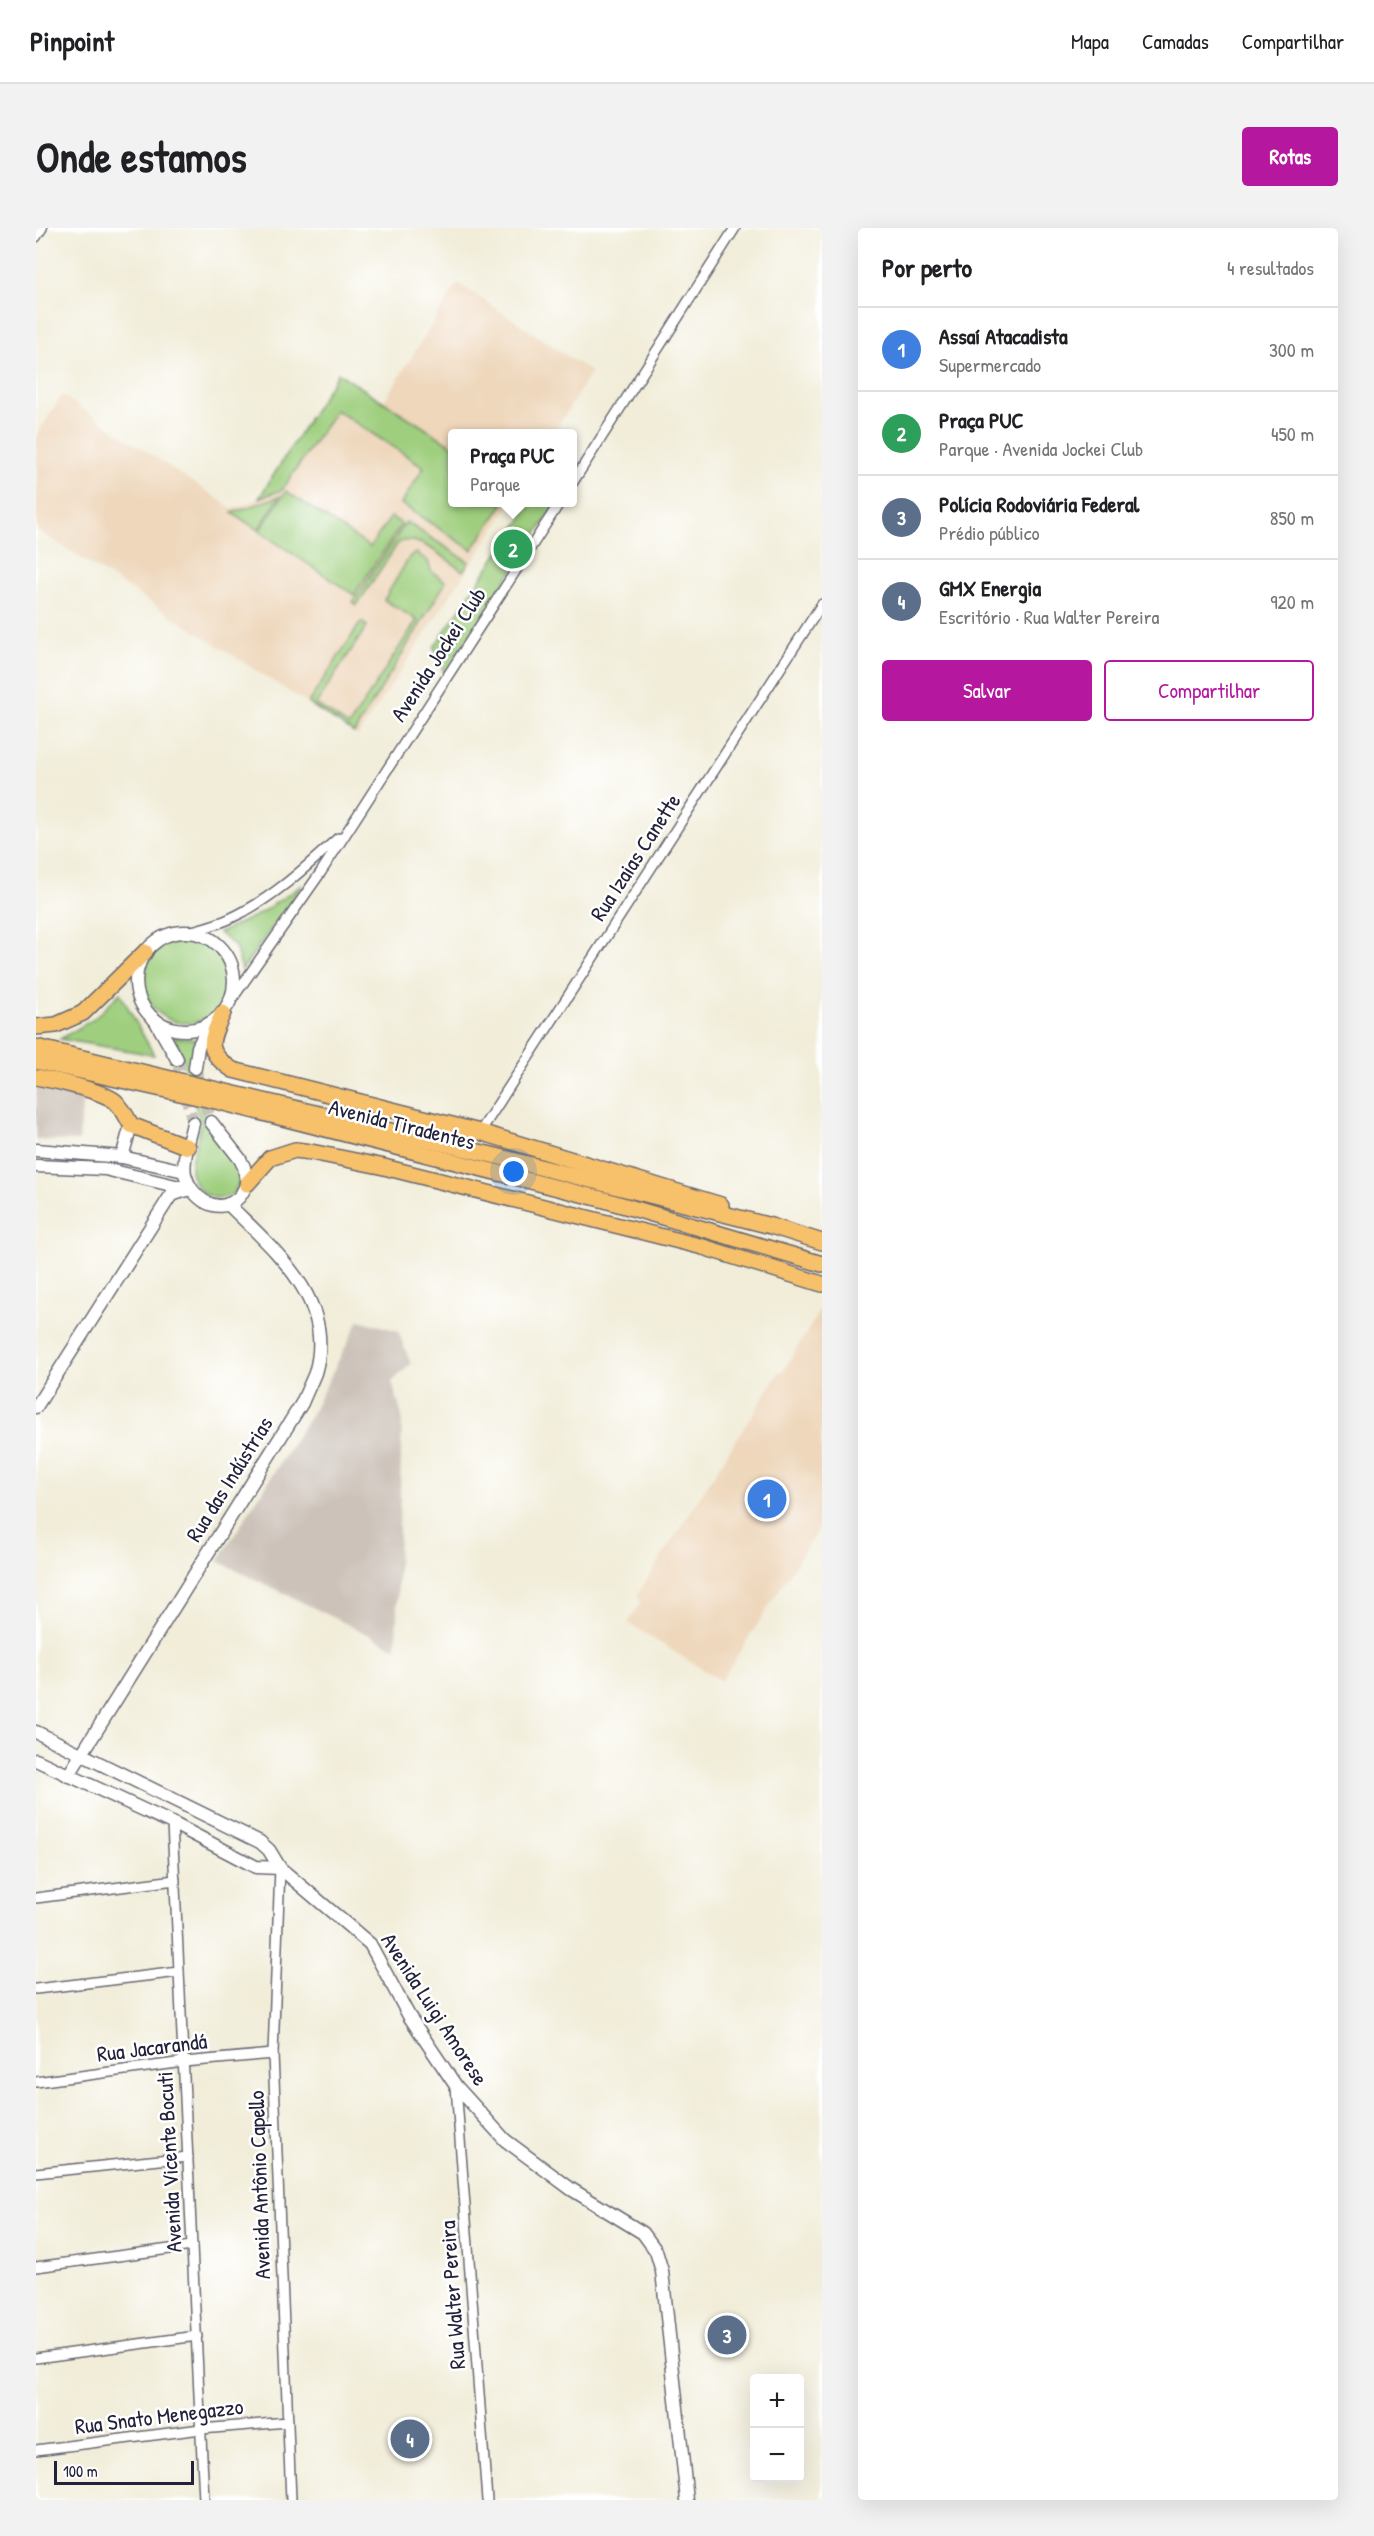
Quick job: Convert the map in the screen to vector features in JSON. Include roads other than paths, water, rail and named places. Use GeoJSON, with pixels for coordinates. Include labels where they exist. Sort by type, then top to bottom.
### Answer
{"type":"FeatureCollection","features":[{"type":"Feature","properties":{"kind":"highway"},"geometry":{"type":"LineString","coordinates":[[36,1027],[56,1025],[83,1013],[145,952]]}},
{"type":"Feature","properties":{"kind":"highway"},"geometry":{"type":"LineString","coordinates":[[226,1007],[212,1038],[218,1060],[233,1070],[480,1132],[708,1199],[771,1226]]}},
{"type":"Feature","properties":{"kind":"highway","name":"Avenida Tiradentes"},"geometry":{"type":"LineString","coordinates":[[36,1047],[480,1152],[771,1226],[822,1242]]}},
{"type":"Feature","properties":{"kind":"highway","name":"Avenida Tiradentes"},"geometry":{"type":"LineString","coordinates":[[36,1060],[242,1107],[605,1200],[822,1264]]}},
{"type":"Feature","properties":{"kind":"highway"},"geometry":{"type":"LineString","coordinates":[[36,1077],[62,1082],[114,1100],[126,1114],[131,1125],[188,1147]]}},
{"type":"Feature","properties":{"kind":"highway"},"geometry":{"type":"LineString","coordinates":[[247,1184],[270,1158],[282,1152],[295,1150],[310,1152],[380,1166],[703,1247],[822,1284]]}},
{"type":"Feature","properties":{"kind":"highway"},"geometry":{"type":"LineString","coordinates":[[605,1200],[703,1247]]}},
{"type":"Feature","properties":{"kind":"street"},"geometry":{"type":"LineString","coordinates":[[36,237],[42,228]]}},
{"type":"Feature","properties":{"kind":"street"},"geometry":{"type":"LineString","coordinates":[[577,476],[735,228]]}},
{"type":"Feature","properties":{"kind":"street","name":"Avenida Jockei Club"},"geometry":{"type":"LineString","coordinates":[[226,1007],[321,872],[557,507]]}},
{"type":"Feature","properties":{"kind":"street","name":"Rua Izaias Canette"},"geometry":{"type":"LineString","coordinates":[[480,1132],[822,604]]}},
{"type":"Feature","properties":{"kind":"street","name":"Avenida Jockei Club"},"geometry":{"type":"LineString","coordinates":[[189,932],[228,919],[266,898],[297,876],[348,828]]}},
{"type":"Feature","properties":{"kind":"street"},"geometry":{"type":"LineString","coordinates":[[177,1059],[154,1019],[142,1005],[136,988],[137,969],[145,952],[164,936],[189,932],[207,937],[222,948],[228,956],[234,974],[233,993],[226,1007],[210,1023],[198,1047],[195,1068]]}},
{"type":"Feature","properties":{"kind":"street"},"geometry":{"type":"LineString","coordinates":[[154,1019],[182,1030],[210,1023]]}},
{"type":"Feature","properties":{"kind":"street"},"geometry":{"type":"LineString","coordinates":[[193,1123],[184,1172],[190,1190],[204,1203],[228,1204],[238,1199],[247,1184],[244,1167],[211,1122]]}},
{"type":"Feature","properties":{"kind":"street"},"geometry":{"type":"LineString","coordinates":[[122,1156],[131,1125]]}},
{"type":"Feature","properties":{"kind":"street"},"geometry":{"type":"LineString","coordinates":[[36,1150],[122,1156],[184,1172]]}},
{"type":"Feature","properties":{"kind":"street"},"geometry":{"type":"LineString","coordinates":[[36,1166],[105,1170],[190,1190]]}},
{"type":"Feature","properties":{"kind":"street"},"geometry":{"type":"LineString","coordinates":[[36,1407],[171,1195],[190,1190]]}},
{"type":"Feature","properties":{"kind":"street","name":"Rua das Indústrias"},"geometry":{"type":"LineString","coordinates":[[68,1776],[302,1403],[315,1371],[317,1329],[313,1308],[304,1287],[281,1258],[228,1204]]}},
{"type":"Feature","properties":{"kind":"street","name":"Avenida Luigi Amorese"},"geometry":{"type":"LineString","coordinates":[[36,1732],[260,1842],[269,1850],[280,1868],[370,1944],[409,2016],[456,2086],[505,2140],[571,2189],[643,2233],[656,2251],[662,2271],[687,2500]]}},
{"type":"Feature","properties":{"kind":"street"},"geometry":{"type":"LineString","coordinates":[[36,1760],[172,1823],[256,1867],[280,1868]]}},
{"type":"Feature","properties":{"kind":"street","name":"Avenida Vicente Bocuti"},"geometry":{"type":"LineString","coordinates":[[172,1823],[204,2500]]}},
{"type":"Feature","properties":{"kind":"street","name":"Avenida Antônio Capello"},"geometry":{"type":"LineString","coordinates":[[280,1868],[273,2054],[291,2500]]}},
{"type":"Feature","properties":{"kind":"street"},"geometry":{"type":"LineString","coordinates":[[36,1898],[175,1880]]}},
{"type":"Feature","properties":{"kind":"street"},"geometry":{"type":"LineString","coordinates":[[36,1989],[179,1972]]}},
{"type":"Feature","properties":{"kind":"street","name":"Rua Jacarandá"},"geometry":{"type":"LineString","coordinates":[[36,2082],[183,2062],[273,2054]]}},
{"type":"Feature","properties":{"kind":"street","name":"Rua Walter Pereira"},"geometry":{"type":"LineString","coordinates":[[456,2086],[487,2500]]}},
{"type":"Feature","properties":{"kind":"street"},"geometry":{"type":"LineString","coordinates":[[36,2173],[188,2157]]}},
{"type":"Feature","properties":{"kind":"street"},"geometry":{"type":"LineString","coordinates":[[36,2267],[192,2246]]}},
{"type":"Feature","properties":{"kind":"street"},"geometry":{"type":"LineString","coordinates":[[36,2358],[196,2336]]}},
{"type":"Feature","properties":{"kind":"street","name":"Rua Snato Menegazzo"},"geometry":{"type":"LineString","coordinates":[[36,2450],[288,2422]]}},
{"type":"Feature","properties":{"kind":"tunnel"},"geometry":{"type":"LineString","coordinates":[[177,1059],[193,1123]]}},
{"type":"Feature","properties":{"kind":"tunnel"},"geometry":{"type":"LineString","coordinates":[[195,1068],[211,1122]]}},
{"type":"Feature","properties":{"kind":"place","name":"Praça PUC"},"geometry":{"type":"Point","coordinates":[513,549]}},
{"type":"Feature","properties":{"kind":"place","name":"Assaí Atacadista"},"geometry":{"type":"Point","coordinates":[767,1499]}},
{"type":"Feature","properties":{"kind":"place","name":"Polícia Rodoviária Federal"},"geometry":{"type":"Point","coordinates":[727,2335]}},
{"type":"Feature","properties":{"kind":"place","name":"GMX Energia"},"geometry":{"type":"Point","coordinates":[410,2439]}}]}
